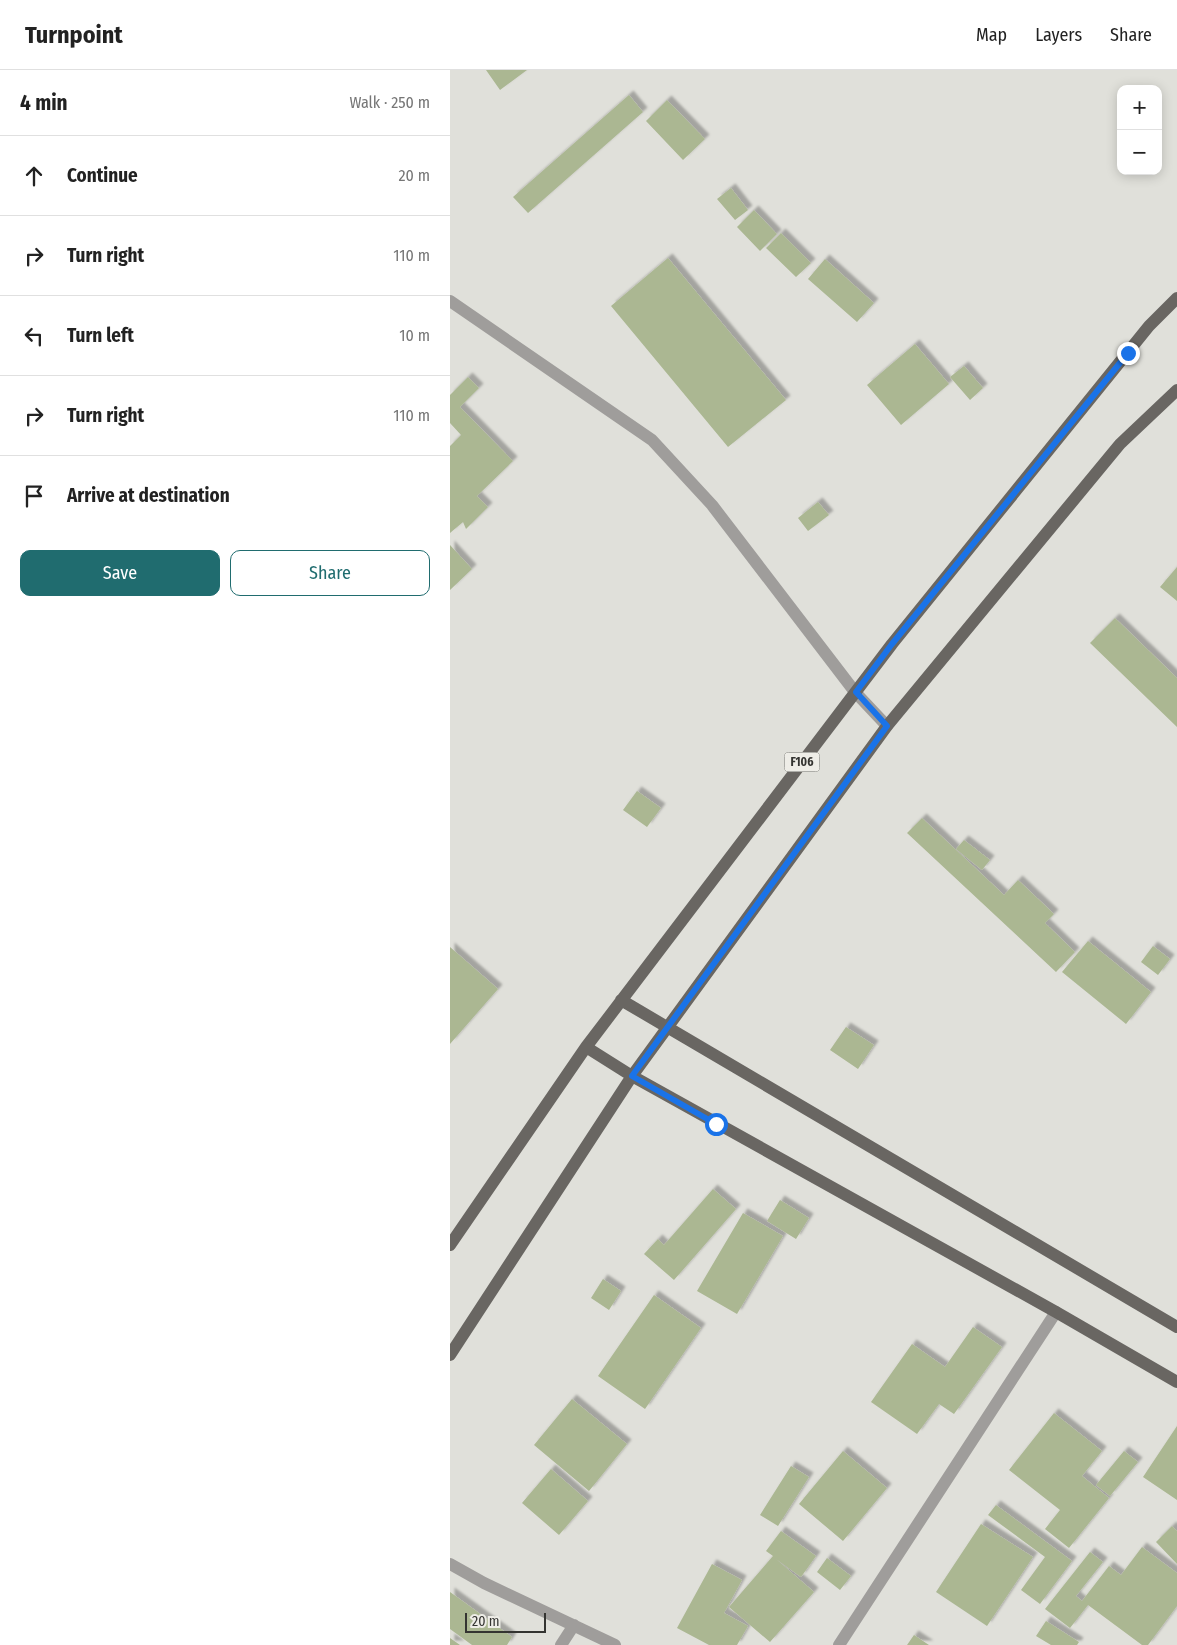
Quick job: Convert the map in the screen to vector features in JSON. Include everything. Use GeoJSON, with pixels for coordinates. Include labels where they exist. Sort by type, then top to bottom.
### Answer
{"type":"FeatureCollection","features":[{"type":"Feature","properties":{"kind":"main road","name":"F106"},"geometry":{"type":"LineString","coordinates":[[450,1245],[586,1047],[904,629],[1149,326],[1177,298]]}},
{"type":"Feature","properties":{"kind":"main road"},"geometry":{"type":"LineString","coordinates":[[450,1355],[632,1076],[887,726],[1120,444],[1177,390]]}},
{"type":"Feature","properties":{"kind":"main road"},"geometry":{"type":"LineString","coordinates":[[621,1000],[1177,1327]]}},
{"type":"Feature","properties":{"kind":"main road"},"geometry":{"type":"LineString","coordinates":[[586,1047],[632,1076],[1056,1312],[1177,1382]]}},
{"type":"Feature","properties":{"kind":"street"},"geometry":{"type":"LineString","coordinates":[[450,300],[652,440],[712,505],[856,692],[887,726]]}},
{"type":"Feature","properties":{"kind":"street"},"geometry":{"type":"LineString","coordinates":[[839,1645],[1056,1312]]}},
{"type":"Feature","properties":{"kind":"street"},"geometry":{"type":"LineString","coordinates":[[450,1564],[484,1584],[615,1645]]}},
{"type":"Feature","properties":{"kind":"street"},"geometry":{"type":"LineString","coordinates":[[560,1645],[574,1626]]}},
{"type":"Feature","properties":{"kind":"building"},"geometry":{"type":"Polygon","coordinates":[[[486,70],[527,70],[500,90],[486,70]]]}},
{"type":"Feature","properties":{"kind":"building"},"geometry":{"type":"Polygon","coordinates":[[[629,95],[643,112],[528,213],[513,197],[629,95]]]}},
{"type":"Feature","properties":{"kind":"building"},"geometry":{"type":"Polygon","coordinates":[[[667,100],[705,139],[683,160],[646,121],[667,100]]]}},
{"type":"Feature","properties":{"kind":"building"},"geometry":{"type":"Polygon","coordinates":[[[731,188],[748,210],[735,220],[717,199],[731,188]]]}},
{"type":"Feature","properties":{"kind":"building"},"geometry":{"type":"Polygon","coordinates":[[[754,210],[777,234],[760,251],[737,227],[754,210]]]}},
{"type":"Feature","properties":{"kind":"building"},"geometry":{"type":"Polygon","coordinates":[[[781,233],[811,263],[796,277],[766,248],[781,233]]]}},
{"type":"Feature","properties":{"kind":"building"},"geometry":{"type":"Polygon","coordinates":[[[668,258],[786,400],[728,447],[611,306],[668,258]]]}},
{"type":"Feature","properties":{"kind":"building"},"geometry":{"type":"Polygon","coordinates":[[[825,259],[874,303],[857,322],[808,279],[825,259]]]}},
{"type":"Feature","properties":{"kind":"building"},"geometry":{"type":"Polygon","coordinates":[[[915,344],[949,384],[901,425],[867,385],[915,344]]]}},
{"type":"Feature","properties":{"kind":"building"},"geometry":{"type":"Polygon","coordinates":[[[964,366],[983,388],[970,400],[950,377],[964,366]]]}},
{"type":"Feature","properties":{"kind":"building"},"geometry":{"type":"Polygon","coordinates":[[[468,377],[479,388],[460,407],[513,461],[477,496],[488,507],[466,529],[463,522],[450,533],[450,446],[461,435],[450,423],[450,395],[468,377]]]}},
{"type":"Feature","properties":{"kind":"building"},"geometry":{"type":"Polygon","coordinates":[[[818,502],[829,515],[808,531],[798,518],[818,502]]]}},
{"type":"Feature","properties":{"kind":"building"},"geometry":{"type":"Polygon","coordinates":[[[450,545],[472,569],[450,590],[450,545]]]}},
{"type":"Feature","properties":{"kind":"building"},"geometry":{"type":"Polygon","coordinates":[[[1177,567],[1177,601],[1160,587],[1177,567]]]}},
{"type":"Feature","properties":{"kind":"building"},"geometry":{"type":"Polygon","coordinates":[[[1115,618],[1177,678],[1177,727],[1090,643],[1115,618]]]}},
{"type":"Feature","properties":{"kind":"building"},"geometry":{"type":"Polygon","coordinates":[[[637,791],[661,808],[647,827],[623,810],[637,791]]]}},
{"type":"Feature","properties":{"kind":"building"},"geometry":{"type":"Polygon","coordinates":[[[922,818],[1004,895],[1018,880],[1054,914],[1045,923],[1075,952],[1056,972],[907,833],[922,818]]]}},
{"type":"Feature","properties":{"kind":"building"},"geometry":{"type":"Polygon","coordinates":[[[964,840],[990,860],[982,870],[956,849],[964,840]]]}},
{"type":"Feature","properties":{"kind":"building"},"geometry":{"type":"Polygon","coordinates":[[[1088,941],[1151,992],[1126,1024],[1062,972],[1088,941]]]}},
{"type":"Feature","properties":{"kind":"building"},"geometry":{"type":"Polygon","coordinates":[[[1153,946],[1170,959],[1158,975],[1141,962],[1153,946]]]}},
{"type":"Feature","properties":{"kind":"building"},"geometry":{"type":"Polygon","coordinates":[[[450,947],[498,989],[450,1044],[450,947]]]}},
{"type":"Feature","properties":{"kind":"building"},"geometry":{"type":"Polygon","coordinates":[[[846,1027],[874,1045],[858,1069],[830,1050],[846,1027]]]}},
{"type":"Feature","properties":{"kind":"building"},"geometry":{"type":"Polygon","coordinates":[[[713,1189],[736,1209],[674,1280],[644,1254],[658,1239],[664,1245],[713,1189]]]}},
{"type":"Feature","properties":{"kind":"building"},"geometry":{"type":"Polygon","coordinates":[[[780,1200],[809,1218],[796,1239],[767,1221],[780,1200]]]}},
{"type":"Feature","properties":{"kind":"building"},"geometry":{"type":"Polygon","coordinates":[[[743,1213],[783,1236],[737,1314],[697,1291],[743,1213]]]}},
{"type":"Feature","properties":{"kind":"building"},"geometry":{"type":"Polygon","coordinates":[[[603,1279],[621,1291],[609,1310],[591,1298],[603,1279]]]}},
{"type":"Feature","properties":{"kind":"building"},"geometry":{"type":"Polygon","coordinates":[[[654,1295],[701,1328],[645,1409],[598,1376],[654,1295]]]}},
{"type":"Feature","properties":{"kind":"building"},"geometry":{"type":"Polygon","coordinates":[[[973,1327],[1002,1347],[954,1414],[939,1404],[917,1434],[871,1402],[912,1344],[945,1367],[973,1327]]]}},
{"type":"Feature","properties":{"kind":"building"},"geometry":{"type":"Polygon","coordinates":[[[572,1399],[627,1444],[589,1491],[534,1445],[572,1399]]]}},
{"type":"Feature","properties":{"kind":"building"},"geometry":{"type":"Polygon","coordinates":[[[1054,1413],[1102,1451],[1082,1476],[1109,1498],[1069,1548],[1045,1529],[1060,1510],[1009,1470],[1054,1413]]]}},
{"type":"Feature","properties":{"kind":"building"},"geometry":{"type":"Polygon","coordinates":[[[1177,1426],[1177,1500],[1143,1477],[1177,1426]]]}},
{"type":"Feature","properties":{"kind":"building"},"geometry":{"type":"Polygon","coordinates":[[[843,1451],[887,1488],[843,1541],[799,1504],[843,1451]]]}},
{"type":"Feature","properties":{"kind":"building"},"geometry":{"type":"Polygon","coordinates":[[[1124,1451],[1138,1462],[1110,1496],[1096,1485],[1124,1451]]]}},
{"type":"Feature","properties":{"kind":"building"},"geometry":{"type":"Polygon","coordinates":[[[791,1466],[809,1477],[778,1526],[760,1515],[791,1466]]]}},
{"type":"Feature","properties":{"kind":"building"},"geometry":{"type":"Polygon","coordinates":[[[551,1469],[588,1501],[559,1535],[522,1503],[551,1469]]]}},
{"type":"Feature","properties":{"kind":"building"},"geometry":{"type":"Polygon","coordinates":[[[996,1505],[1072,1561],[1040,1604],[1021,1590],[1045,1557],[988,1515],[996,1505]]]}},
{"type":"Feature","properties":{"kind":"building"},"geometry":{"type":"Polygon","coordinates":[[[981,1524],[1033,1557],[987,1626],[936,1592],[981,1524]]]}},
{"type":"Feature","properties":{"kind":"building"},"geometry":{"type":"Polygon","coordinates":[[[1172,1526],[1177,1531],[1177,1564],[1156,1542],[1172,1526]]]}},
{"type":"Feature","properties":{"kind":"building"},"geometry":{"type":"Polygon","coordinates":[[[781,1531],[816,1556],[801,1577],[776,1559],[814,1592],[770,1642],[729,1607],[773,1556],[766,1551],[781,1531]]]}},
{"type":"Feature","properties":{"kind":"building"},"geometry":{"type":"Polygon","coordinates":[[[1142,1547],[1177,1573],[1177,1606],[1148,1645],[1142,1645],[1088,1605],[1070,1628],[1045,1609],[1090,1552],[1103,1562],[1076,1596],[1082,1601],[1109,1566],[1121,1575],[1142,1547]]]}},
{"type":"Feature","properties":{"kind":"building"},"geometry":{"type":"Polygon","coordinates":[[[827,1558],[851,1576],[840,1590],[817,1572],[827,1558]]]}},
{"type":"Feature","properties":{"kind":"building"},"geometry":{"type":"Polygon","coordinates":[[[712,1564],[742,1580],[724,1613],[748,1626],[737,1645],[709,1645],[677,1628],[712,1564]]]}},
{"type":"Feature","properties":{"kind":"building"},"geometry":{"type":"Polygon","coordinates":[[[450,1592],[512,1637],[507,1645],[472,1645],[450,1629],[450,1592]]]}},
{"type":"Feature","properties":{"kind":"building"},"geometry":{"type":"Polygon","coordinates":[[[1046,1621],[1079,1642],[1077,1645],[1051,1645],[1036,1636],[1046,1621]]]}},
{"type":"Feature","properties":{"kind":"building"},"geometry":{"type":"Polygon","coordinates":[[[914,1635],[929,1645],[907,1645],[914,1635]]]}},
{"type":"Feature","properties":{"kind":"building"},"geometry":{"type":"Polygon","coordinates":[[[450,1638],[460,1645],[450,1645],[450,1638]]]}},
{"type":"Feature","properties":{"kind":"route"},"geometry":{"type":"LineString","coordinates":[[716,1124],[632,1076],[887,726],[856,692],[892,644],[1128,353]]}}]}
